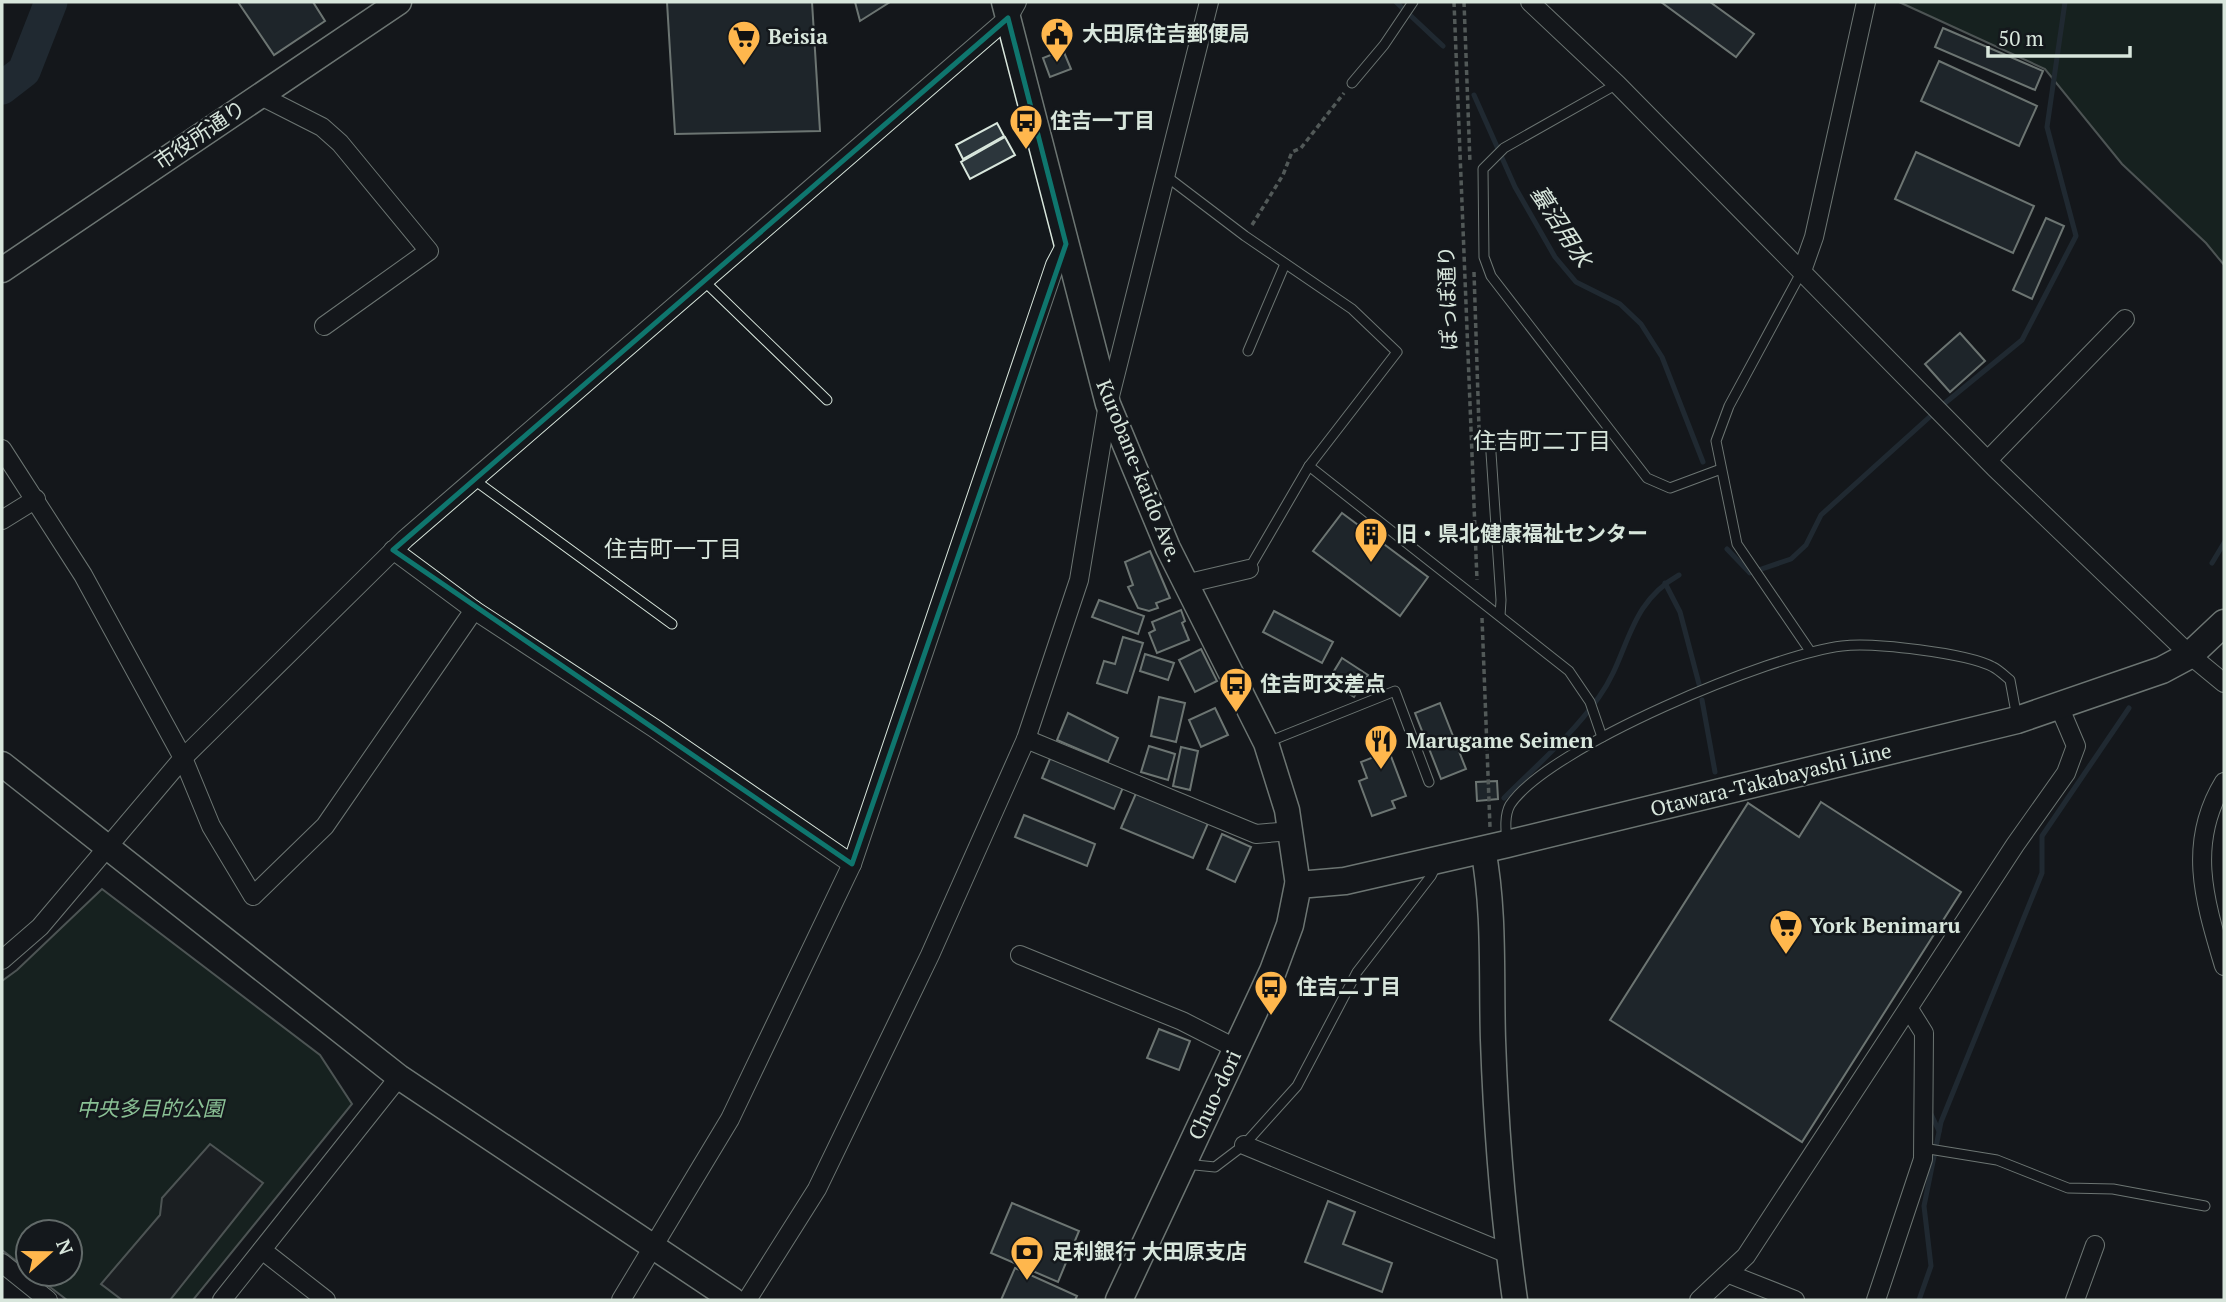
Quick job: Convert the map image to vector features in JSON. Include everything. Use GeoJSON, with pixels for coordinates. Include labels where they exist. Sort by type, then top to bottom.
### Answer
{"type":"FeatureCollection","features":[{"type":"Feature","properties":{"kind":"main road","name":"Otawara-Takabayashi Line"},"geometry":{"type":"LineString","coordinates":[[1298,885],[1340,882],[1439,859],[1493,841],[2017,720],[2162,670],[2190,655],[2224,623]]}},
{"type":"Feature","properties":{"kind":"main road","name":"Chuo-dori"},"geometry":{"type":"LineString","coordinates":[[1119,1300],[1273,971],[1290,925],[1298,885]]}},
{"type":"Feature","properties":{"kind":"street","name":"市役所通り"},"geometry":{"type":"LineString","coordinates":[[2,270],[399,2]]}},
{"type":"Feature","properties":{"kind":"street"},"geometry":{"type":"LineString","coordinates":[[747,1300],[817,1189],[930,955],[1026,739],[1079,580],[1108,404],[1209,2]]}},
{"type":"Feature","properties":{"kind":"street"},"geometry":{"type":"LineString","coordinates":[[1530,2],[1617,84],[1988,460],[2190,655],[2224,684]]}},
{"type":"Feature","properties":{"kind":"street"},"geometry":{"type":"LineString","coordinates":[[1802,271],[1814,237],[1866,2]]}},
{"type":"Feature","properties":{"kind":"street"},"geometry":{"type":"LineString","coordinates":[[2,960],[40,927],[183,758],[393,550],[703,280],[1010,7]]}},
{"type":"Feature","properties":{"kind":"street","name":"Kurobane-kaido Ave."},"geometry":{"type":"LineString","coordinates":[[1010,7],[1066,244],[1108,404],[1185,584],[1266,743],[1277,771],[1291,831],[1298,885]]}},
{"type":"Feature","properties":{"kind":"street"},"geometry":{"type":"LineString","coordinates":[[259,95],[322,127],[341,143],[429,251],[324,326]]}},
{"type":"Feature","properties":{"kind":"street"},"geometry":{"type":"LineString","coordinates":[[621,1300],[730,1119],[852,864],[1055,264],[1066,244]]}},
{"type":"Feature","properties":{"kind":"street"},"geometry":{"type":"LineString","coordinates":[[1988,460],[2125,319]]}},
{"type":"Feature","properties":{"kind":"street"},"geometry":{"type":"LineString","coordinates":[[2,449],[82,575],[183,758],[211,826],[253,896],[325,826],[474,610]]}},
{"type":"Feature","properties":{"kind":"street"},"geometry":{"type":"LineString","coordinates":[[2,520],[36,499]]}},
{"type":"Feature","properties":{"kind":"street"},"geometry":{"type":"LineString","coordinates":[[393,550],[474,610],[654,728],[852,864]]}},
{"type":"Feature","properties":{"kind":"street"},"geometry":{"type":"LineString","coordinates":[[1185,584],[1249,569]]}},
{"type":"Feature","properties":{"kind":"street"},"geometry":{"type":"LineString","coordinates":[[1699,1300],[1746,1256],[2015,845],[2066,773],[2076,746],[2059,706]]}},
{"type":"Feature","properties":{"kind":"street"},"geometry":{"type":"LineString","coordinates":[[1026,739],[1256,834],[1291,831]]}},
{"type":"Feature","properties":{"kind":"street"},"geometry":{"type":"LineString","coordinates":[[2,764],[399,1077],[733,1300]]}},
{"type":"Feature","properties":{"kind":"street"},"geometry":{"type":"LineString","coordinates":[[2224,782],[2200,845],[2206,906],[2224,966]]}},
{"type":"Feature","properties":{"kind":"street"},"geometry":{"type":"LineString","coordinates":[[1493,841],[1489,886],[1493,1040],[1508,1254],[1515,1300]]}},
{"type":"Feature","properties":{"kind":"street"},"geometry":{"type":"LineString","coordinates":[[2206,906],[2224,911]]}},
{"type":"Feature","properties":{"kind":"street"},"geometry":{"type":"LineString","coordinates":[[1020,955],[1182,1021],[1237,1049]]}},
{"type":"Feature","properties":{"kind":"street"},"geometry":{"type":"LineString","coordinates":[[1876,1300],[1919,1171],[1923,1147],[1924,1033],[1909,1009]]}},
{"type":"Feature","properties":{"kind":"street"},"geometry":{"type":"LineString","coordinates":[[222,1300],[399,1077]]}},
{"type":"Feature","properties":{"kind":"street"},"geometry":{"type":"LineString","coordinates":[[1244,1145],[1508,1254]]}},
{"type":"Feature","properties":{"kind":"street"},"geometry":{"type":"LineString","coordinates":[[2075,1300],[2095,1245]]}},
{"type":"Feature","properties":{"kind":"street"},"geometry":{"type":"LineString","coordinates":[[262,1250],[326,1300]]}},
{"type":"Feature","properties":{"kind":"street"},"geometry":{"type":"LineString","coordinates":[[2,1263],[48,1300]]}},
{"type":"Feature","properties":{"kind":"street"},"geometry":{"type":"LineString","coordinates":[[1729,1274],[1795,1300]]}},
{"type":"Feature","properties":{"kind":"lane"},"geometry":{"type":"LineString","coordinates":[[1352,83],[1384,45],[1413,2]]}},
{"type":"Feature","properties":{"kind":"lane"},"geometry":{"type":"LineString","coordinates":[[1617,84],[1504,148],[1483,169],[1484,257],[1491,276],[1647,478],[1670,488],[1721,469]]}},
{"type":"Feature","properties":{"kind":"lane"},"geometry":{"type":"LineString","coordinates":[[1166,176],[1245,236],[1352,309],[1397,352],[1309,466],[1249,569]]}},
{"type":"Feature","properties":{"kind":"lane"},"geometry":{"type":"LineString","coordinates":[[1248,351],[1285,264]]}},
{"type":"Feature","properties":{"kind":"lane"},"geometry":{"type":"LineString","coordinates":[[1802,271],[1729,406],[1716,441],[1737,544],[1810,651]]}},
{"type":"Feature","properties":{"kind":"lane"},"geometry":{"type":"LineString","coordinates":[[703,280],[827,400]]}},
{"type":"Feature","properties":{"kind":"lane"},"geometry":{"type":"LineString","coordinates":[[1485,437],[1501,600],[1500,616]]}},
{"type":"Feature","properties":{"kind":"lane"},"geometry":{"type":"LineString","coordinates":[[1309,466],[1569,671],[1590,702],[1602,737]]}},
{"type":"Feature","properties":{"kind":"lane"},"geometry":{"type":"LineString","coordinates":[[473,479],[672,624]]}},
{"type":"Feature","properties":{"kind":"lane"},"geometry":{"type":"LineString","coordinates":[[1493,841],[1506,826],[1510,806],[1545,775],[1602,737],[1650,711],[1810,651],[1844,646],[1913,648],[1993,666],[2010,680],[2017,720]]}},
{"type":"Feature","properties":{"kind":"lane"},"geometry":{"type":"LineString","coordinates":[[1266,743],[1395,691],[1429,782]]}},
{"type":"Feature","properties":{"kind":"lane"},"geometry":{"type":"LineString","coordinates":[[1183,1163],[1214,1167],[1244,1145],[1297,1086],[1357,972],[1431,876],[1439,859]]}},
{"type":"Feature","properties":{"kind":"lane"},"geometry":{"type":"LineString","coordinates":[[1923,1147],[1997,1160],[2068,1188],[2113,1189],[2205,1206]]}},
{"type":"Feature","properties":{"kind":"path","name":"ぽっぽ通り"},"geometry":{"type":"LineString","coordinates":[[1454,2],[1473,535],[1475,575],[1481,583],[1484,574]]}},
{"type":"Feature","properties":{"kind":"path"},"geometry":{"type":"LineString","coordinates":[[1464,2],[1470,163]]}},
{"type":"Feature","properties":{"kind":"path"},"geometry":{"type":"LineString","coordinates":[[1245,236],[1283,175],[1292,152],[1301,148],[1352,83]]}},
{"type":"Feature","properties":{"kind":"path"},"geometry":{"type":"LineString","coordinates":[[1474,271],[1485,437]]}},
{"type":"Feature","properties":{"kind":"path"},"geometry":{"type":"LineString","coordinates":[[1482,616],[1493,841]]}},
{"type":"Feature","properties":{"kind":"highlighted area"},"geometry":{"type":"Polygon","coordinates":[[[1008,18],[1066,244],[852,864],[393,550],[1008,18]]]}},
{"type":"Feature","properties":{"kind":"green space"},"geometry":{"type":"Polygon","coordinates":[[[1899,2],[2224,2],[2224,265],[2206,243],[2122,164],[2045,69],[1899,2]]]}},
{"type":"Feature","properties":{"kind":"green space","name":"中央多目的公園"},"geometry":{"type":"Polygon","coordinates":[[[102,889],[320,1055],[352,1104],[193,1300],[67,1300],[51,1288],[84,1288],[84,1218],[14,1218],[14,1259],[2,1250],[2,981],[102,889]]]}},
{"type":"Feature","properties":{"kind":"shaded area"},"geometry":{"type":"Polygon","coordinates":[[[210,1144],[263,1183],[170,1300],[122,1300],[101,1284],[160,1215],[162,1198],[210,1144]]]}},
{"type":"Feature","properties":{"kind":"building"},"geometry":{"type":"Polygon","coordinates":[[[238,2],[313,2],[325,21],[274,55],[238,2]]]}},
{"type":"Feature","properties":{"kind":"building","name":"Beisia"},"geometry":{"type":"Polygon","coordinates":[[[667,2],[812,2],[820,131],[675,134],[667,2]]]}},
{"type":"Feature","properties":{"kind":"building"},"geometry":{"type":"Polygon","coordinates":[[[855,2],[890,2],[860,21],[855,2]]]}},
{"type":"Feature","properties":{"kind":"building"},"geometry":{"type":"Polygon","coordinates":[[[1661,2],[1710,2],[1754,34],[1736,57],[1661,2]]]}},
{"type":"Feature","properties":{"kind":"building"},"geometry":{"type":"Polygon","coordinates":[[[1943,28],[2043,71],[2035,90],[1935,47],[1943,28]]]}},
{"type":"Feature","properties":{"kind":"building","name":"大田原住吉郵便局"},"geometry":{"type":"Polygon","coordinates":[[[1063,50],[1071,69],[1050,77],[1043,58],[1063,50]]]}},
{"type":"Feature","properties":{"kind":"building"},"geometry":{"type":"Polygon","coordinates":[[[1939,61],[2037,106],[2019,146],[1921,101],[1939,61]]]}},
{"type":"Feature","properties":{"kind":"building"},"geometry":{"type":"Polygon","coordinates":[[[997,123],[1004,136],[963,159],[956,145],[997,123]]]}},
{"type":"Feature","properties":{"kind":"building"},"geometry":{"type":"Polygon","coordinates":[[[1005,137],[1015,155],[970,179],[961,162],[1005,137]]]}},
{"type":"Feature","properties":{"kind":"building"},"geometry":{"type":"Polygon","coordinates":[[[1916,152],[2034,206],[2013,253],[1895,199],[1916,152]]]}},
{"type":"Feature","properties":{"kind":"building"},"geometry":{"type":"Polygon","coordinates":[[[2046,218],[2064,226],[2032,299],[2013,290],[2046,218]]]}},
{"type":"Feature","properties":{"kind":"building"},"geometry":{"type":"Polygon","coordinates":[[[1960,333],[1985,361],[1950,392],[1925,364],[1960,333]]]}},
{"type":"Feature","properties":{"kind":"building","name":"旧・県北健康福祉センター"},"geometry":{"type":"Polygon","coordinates":[[[1342,513],[1428,577],[1400,616],[1313,551],[1342,513]]]}},
{"type":"Feature","properties":{"kind":"building"},"geometry":{"type":"Polygon","coordinates":[[[1150,551],[1170,598],[1156,603],[1158,608],[1149,611],[1138,608],[1128,587],[1133,585],[1125,562],[1150,551]]]}},
{"type":"Feature","properties":{"kind":"building"},"geometry":{"type":"Polygon","coordinates":[[[1099,600],[1144,616],[1138,634],[1092,617],[1099,600]]]}},
{"type":"Feature","properties":{"kind":"building"},"geometry":{"type":"Polygon","coordinates":[[[1181,610],[1185,621],[1182,623],[1189,640],[1157,653],[1149,633],[1155,630],[1152,622],[1181,610]]]}},
{"type":"Feature","properties":{"kind":"building"},"geometry":{"type":"Polygon","coordinates":[[[1274,611],[1333,642],[1322,663],[1263,632],[1274,611]]]}},
{"type":"Feature","properties":{"kind":"building"},"geometry":{"type":"Polygon","coordinates":[[[1123,637],[1143,643],[1127,693],[1097,683],[1104,661],[1115,664],[1123,637]]]}},
{"type":"Feature","properties":{"kind":"building"},"geometry":{"type":"Polygon","coordinates":[[[1201,649],[1217,681],[1195,692],[1179,660],[1201,649]]]}},
{"type":"Feature","properties":{"kind":"building"},"geometry":{"type":"Polygon","coordinates":[[[1145,654],[1174,663],[1168,680],[1140,671],[1145,654]]]}},
{"type":"Feature","properties":{"kind":"building"},"geometry":{"type":"Polygon","coordinates":[[[1342,658],[1368,675],[1354,697],[1328,681],[1342,658]]]}},
{"type":"Feature","properties":{"kind":"building"},"geometry":{"type":"Polygon","coordinates":[[[1159,697],[1185,703],[1176,742],[1151,736],[1159,697]]]}},
{"type":"Feature","properties":{"kind":"building"},"geometry":{"type":"Polygon","coordinates":[[[1440,703],[1466,769],[1441,779],[1415,713],[1440,703]]]}},
{"type":"Feature","properties":{"kind":"building"},"geometry":{"type":"Polygon","coordinates":[[[1215,708],[1228,735],[1201,747],[1189,720],[1215,708]]]}},
{"type":"Feature","properties":{"kind":"building"},"geometry":{"type":"Polygon","coordinates":[[[1068,713],[1118,738],[1108,762],[1057,740],[1068,713]]]}},
{"type":"Feature","properties":{"kind":"building"},"geometry":{"type":"Polygon","coordinates":[[[1149,746],[1175,754],[1168,780],[1141,772],[1149,746]]]}},
{"type":"Feature","properties":{"kind":"building"},"geometry":{"type":"Polygon","coordinates":[[[1181,747],[1198,751],[1190,790],[1173,786],[1181,747]]]}},
{"type":"Feature","properties":{"kind":"building"},"geometry":{"type":"Polygon","coordinates":[[[1389,751],[1406,796],[1392,801],[1395,808],[1372,816],[1359,781],[1367,778],[1361,762],[1389,751]]]}},
{"type":"Feature","properties":{"kind":"building"},"geometry":{"type":"Polygon","coordinates":[[[1052,754],[1124,785],[1114,809],[1042,778],[1052,754]]]}},
{"type":"Feature","properties":{"kind":"building"},"geometry":{"type":"Polygon","coordinates":[[[1497,781],[1498,799],[1477,801],[1476,782],[1497,781]]]}},
{"type":"Feature","properties":{"kind":"building"},"geometry":{"type":"Polygon","coordinates":[[[1137,791],[1209,821],[1193,858],[1121,828],[1137,791]]]}},
{"type":"Feature","properties":{"kind":"building","name":"York Benimaru"},"geometry":{"type":"Polygon","coordinates":[[[1821,802],[1961,892],[1802,1142],[1610,1020],[1748,803],[1799,837],[1821,802]]]}},
{"type":"Feature","properties":{"kind":"building"},"geometry":{"type":"Polygon","coordinates":[[[1024,815],[1095,844],[1087,866],[1015,837],[1024,815]]]}},
{"type":"Feature","properties":{"kind":"building"},"geometry":{"type":"Polygon","coordinates":[[[1222,834],[1251,847],[1235,882],[1207,869],[1222,834]]]}},
{"type":"Feature","properties":{"kind":"building"},"geometry":{"type":"Polygon","coordinates":[[[1159,1029],[1190,1041],[1179,1070],[1147,1058],[1159,1029]]]}},
{"type":"Feature","properties":{"kind":"building"},"geometry":{"type":"Polygon","coordinates":[[[1328,1201],[1355,1212],[1343,1244],[1392,1263],[1382,1292],[1305,1262],[1328,1201]]]}},
{"type":"Feature","properties":{"kind":"building"},"geometry":{"type":"Polygon","coordinates":[[[1012,1203],[1079,1231],[1058,1282],[991,1253],[1012,1203]]]}},
{"type":"Feature","properties":{"kind":"building","name":"足利銀行 大田原支店"},"geometry":{"type":"Polygon","coordinates":[[[1015,1268],[1077,1296],[1075,1300],[1001,1300],[1015,1268]]]}},
{"type":"Feature","properties":{"kind":"waterway"},"geometry":{"type":"LineString","coordinates":[[2,88],[24,71],[51,2]]}},
{"type":"Feature","properties":{"kind":"waterway","name":"蟇沼用水"},"geometry":{"type":"LineString","coordinates":[[1396,2],[1443,46]]}},
{"type":"Feature","properties":{"kind":"waterway"},"geometry":{"type":"LineString","coordinates":[[1727,549],[1750,573],[1791,559],[1806,545],[1821,515],[1945,403],[2022,340],[2076,236],[2047,127],[2065,2]]}},
{"type":"Feature","properties":{"kind":"waterway","name":"蟇沼用水"},"geometry":{"type":"LineString","coordinates":[[1474,95],[1515,187],[1555,257],[1576,282],[1620,304],[1641,324],[1662,357],[1703,462]]}},
{"type":"Feature","properties":{"kind":"waterway"},"geometry":{"type":"LineString","coordinates":[[2212,563],[2224,543]]}},
{"type":"Feature","properties":{"kind":"waterway"},"geometry":{"type":"LineString","coordinates":[[1504,798],[1553,750],[1599,697],[1648,601],[1679,575]]}},
{"type":"Feature","properties":{"kind":"waterway"},"geometry":{"type":"LineString","coordinates":[[1665,583],[1680,612],[1699,684]]}},
{"type":"Feature","properties":{"kind":"waterway"},"geometry":{"type":"LineString","coordinates":[[1702,700],[1715,772]]}},
{"type":"Feature","properties":{"kind":"waterway"},"geometry":{"type":"LineString","coordinates":[[1919,1300],[1931,1266],[1924,1206],[1941,1122],[2042,873],[2042,836],[2129,708]]}},
{"type":"Feature","properties":{"kind":"waterway"},"geometry":{"type":"LineString","coordinates":[[1930,1112],[1939,1131]]}},
{"type":"Feature","properties":{"kind":"place","name":"大田原住吉郵便局"},"geometry":{"type":"Point","coordinates":[1057,64]}},
{"type":"Feature","properties":{"kind":"place","name":"Beisia"},"geometry":{"type":"Point","coordinates":[744,67]}},
{"type":"Feature","properties":{"kind":"place","name":"住吉一丁目"},"geometry":{"type":"Point","coordinates":[1026,151]}},
{"type":"Feature","properties":{"kind":"place","name":"旧・県北健康福祉センター"},"geometry":{"type":"Point","coordinates":[1371,564]}},
{"type":"Feature","properties":{"kind":"place","name":"住吉町交差点"},"geometry":{"type":"Point","coordinates":[1236,714]}},
{"type":"Feature","properties":{"kind":"place","name":"Marugame Seimen"},"geometry":{"type":"Point","coordinates":[1381,771]}},
{"type":"Feature","properties":{"kind":"place","name":"York Benimaru"},"geometry":{"type":"Point","coordinates":[1786,956]}},
{"type":"Feature","properties":{"kind":"place","name":"住吉二丁目"},"geometry":{"type":"Point","coordinates":[1271,1017]}},
{"type":"Feature","properties":{"kind":"place","name":"足利銀行 大田原支店"},"geometry":{"type":"Point","coordinates":[1027,1282]}},
{"type":"Feature","properties":{"kind":"district","name":"住吉町二丁目"},"geometry":{"type":"Point","coordinates":[1542,441]}},
{"type":"Feature","properties":{"kind":"district","name":"住吉町一丁目"},"geometry":{"type":"Point","coordinates":[673,549]}}]}
